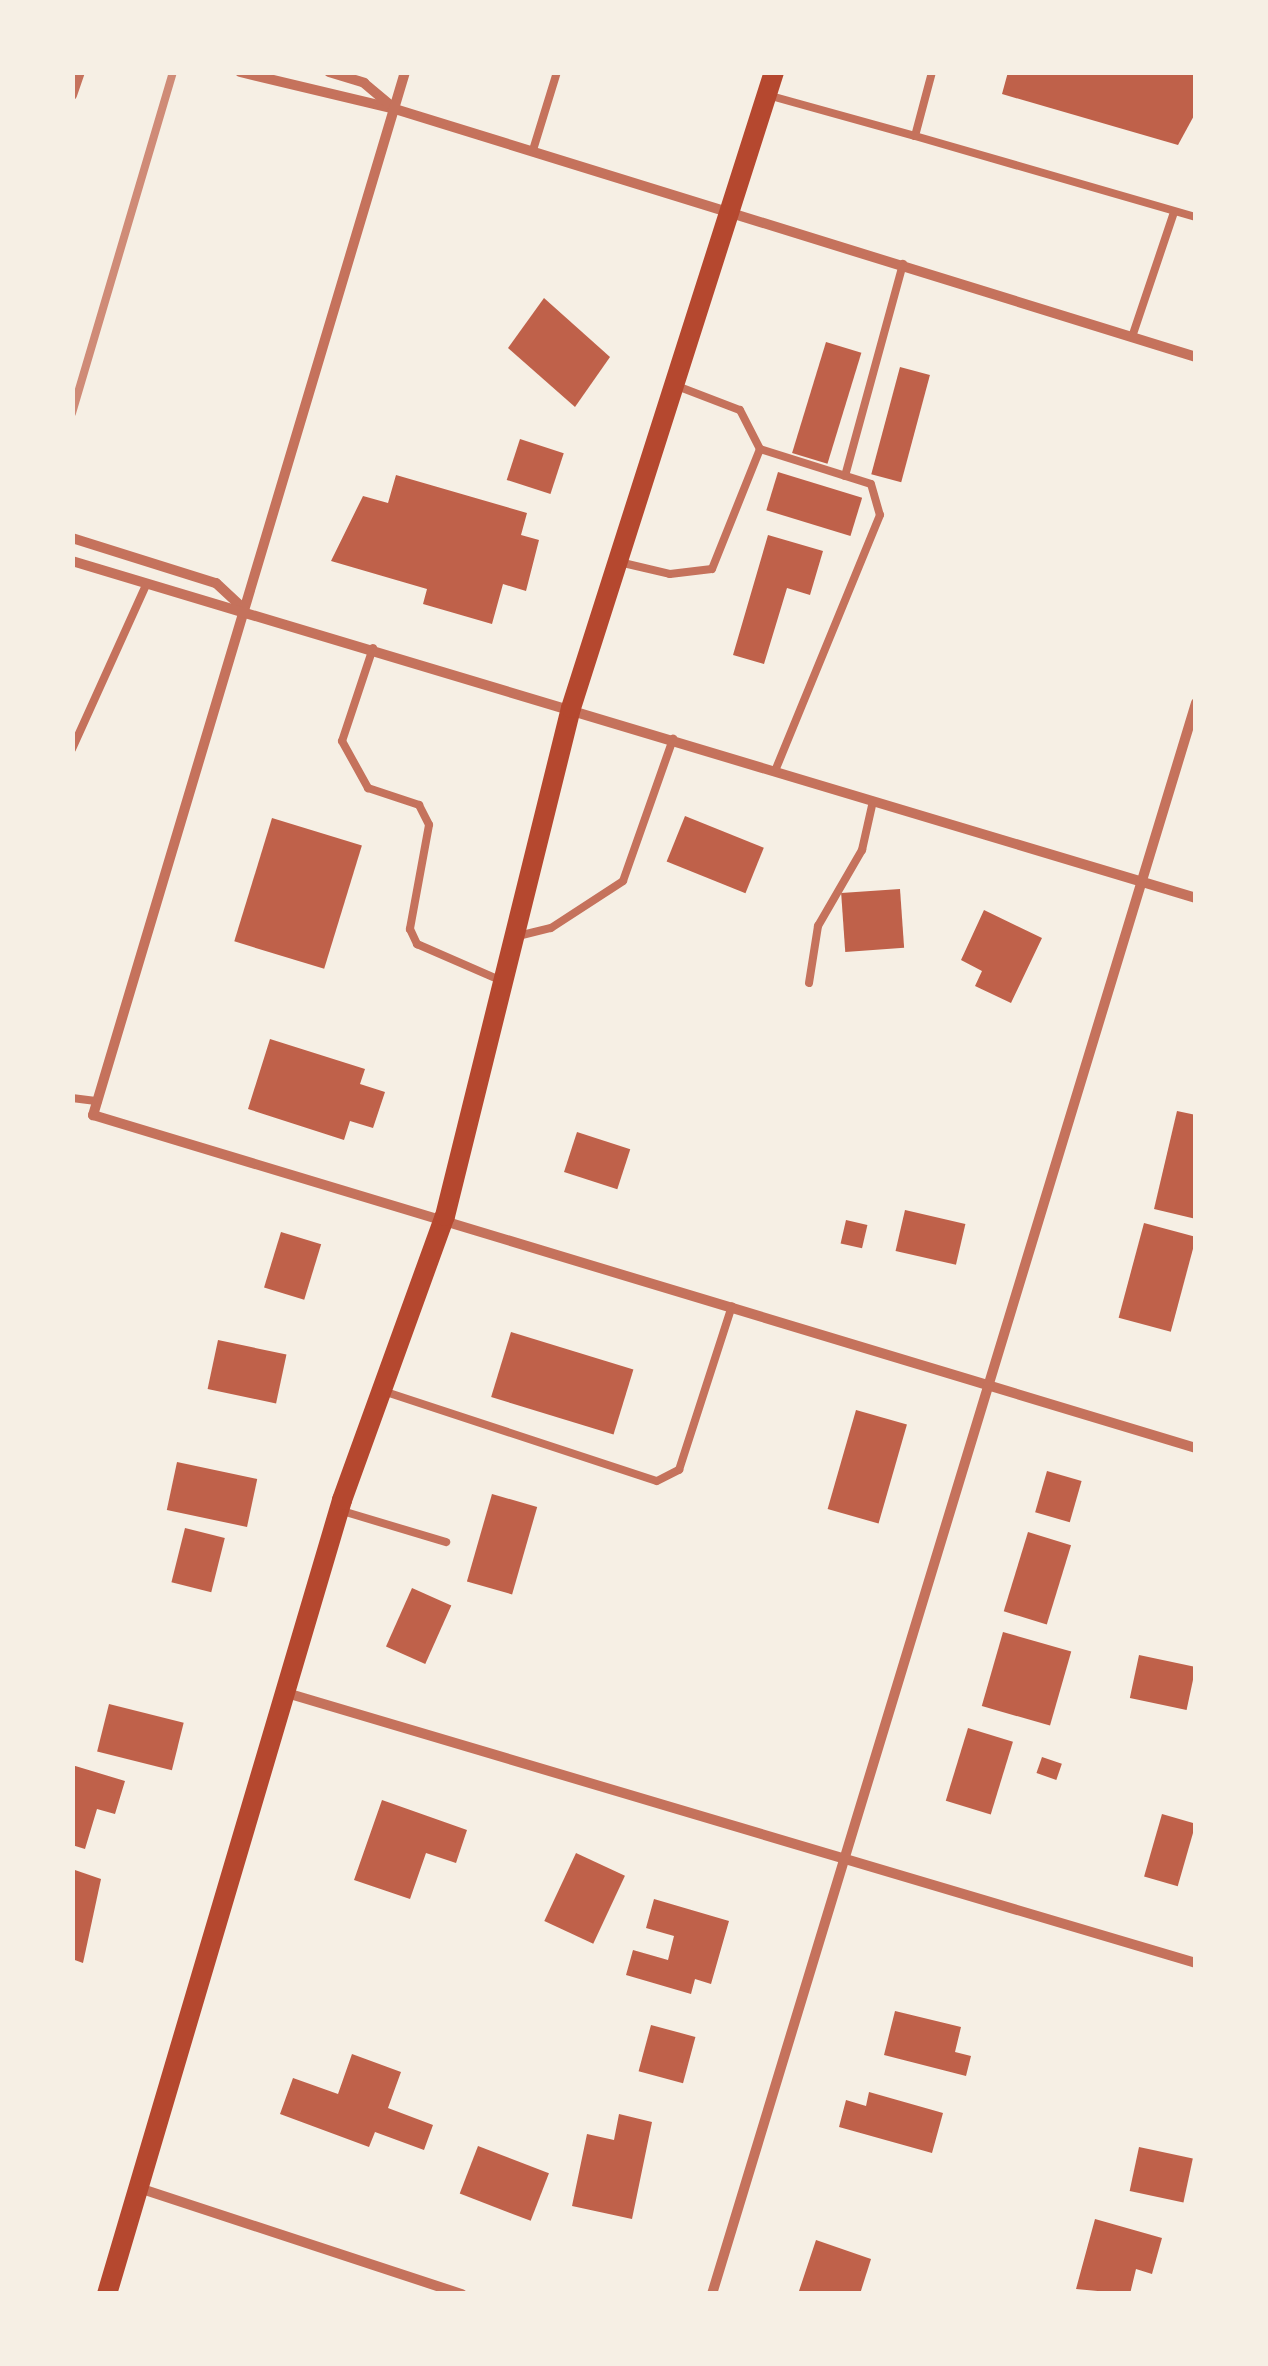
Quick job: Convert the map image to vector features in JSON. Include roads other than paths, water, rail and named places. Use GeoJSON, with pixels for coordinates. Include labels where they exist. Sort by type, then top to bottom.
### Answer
{"type":"FeatureCollection","features":[{"type":"Feature","properties":{"kind":"main road"},"geometry":{"type":"LineString","coordinates":[[107,2294],[290,1694],[339,1510],[445,1216],[571,708],[774,72]]}},
{"type":"Feature","properties":{"kind":"street"},"geometry":{"type":"LineString","coordinates":[[72,95],[80,72]]}},
{"type":"Feature","properties":{"kind":"street"},"geometry":{"type":"LineString","coordinates":[[240,72],[395,108],[732,209],[1196,357]]}},
{"type":"Feature","properties":{"kind":"street"},"geometry":{"type":"LineString","coordinates":[[329,72],[364,83],[395,108]]}},
{"type":"Feature","properties":{"kind":"street"},"geometry":{"type":"LineString","coordinates":[[405,72],[94,1115],[445,1216],[990,1388],[1196,1448]]}},
{"type":"Feature","properties":{"kind":"street"},"geometry":{"type":"LineString","coordinates":[[72,538],[216,583],[245,610]]}},
{"type":"Feature","properties":{"kind":"street"},"geometry":{"type":"LineString","coordinates":[[72,561],[1196,898]]}},
{"type":"Feature","properties":{"kind":"street"},"geometry":{"type":"LineString","coordinates":[[712,2294],[1192,728],[1196,703]]}},
{"type":"Feature","properties":{"kind":"street"},"geometry":{"type":"LineString","coordinates":[[290,1694],[846,1864],[1196,1962]]}},
{"type":"Feature","properties":{"kind":"street"},"geometry":{"type":"LineString","coordinates":[[139,2188],[462,2294]]}},
{"type":"Feature","properties":{"kind":"lane"},"geometry":{"type":"LineString","coordinates":[[532,150],[556,72]]}},
{"type":"Feature","properties":{"kind":"lane"},"geometry":{"type":"LineString","coordinates":[[915,136],[932,72]]}},
{"type":"Feature","properties":{"kind":"lane"},"geometry":{"type":"LineString","coordinates":[[766,95],[1196,217]]}},
{"type":"Feature","properties":{"kind":"lane"},"geometry":{"type":"LineString","coordinates":[[1132,336],[1174,212]]}},
{"type":"Feature","properties":{"kind":"lane"},"geometry":{"type":"LineString","coordinates":[[845,476],[904,264]]}},
{"type":"Feature","properties":{"kind":"lane"},"geometry":{"type":"LineString","coordinates":[[675,385],[740,410],[760,449],[871,484],[880,516],[775,771]]}},
{"type":"Feature","properties":{"kind":"lane"},"geometry":{"type":"LineString","coordinates":[[618,562],[670,574],[712,569],[760,449]]}},
{"type":"Feature","properties":{"kind":"lane"},"geometry":{"type":"LineString","coordinates":[[72,749],[145,586]]}},
{"type":"Feature","properties":{"kind":"lane"},"geometry":{"type":"LineString","coordinates":[[372,648],[342,741],[368,788],[419,805],[429,824],[410,929],[417,944],[503,982]]}},
{"type":"Feature","properties":{"kind":"lane"},"geometry":{"type":"LineString","coordinates":[[514,937],[550,928],[623,881],[673,739]]}},
{"type":"Feature","properties":{"kind":"lane"},"geometry":{"type":"LineString","coordinates":[[809,983],[818,926],[862,850],[874,801]]}},
{"type":"Feature","properties":{"kind":"lane"},"geometry":{"type":"LineString","coordinates":[[72,1098],[98,1100]]}},
{"type":"Feature","properties":{"kind":"lane"},"geometry":{"type":"LineString","coordinates":[[382,1390],[657,1481],[678,1470],[732,1306]]}},
{"type":"Feature","properties":{"kind":"lane"},"geometry":{"type":"LineString","coordinates":[[339,1510],[446,1542]]}},
{"type":"Feature","properties":{"kind":"railway"},"geometry":{"type":"LineString","coordinates":[[72,413],[173,72]]}}]}
